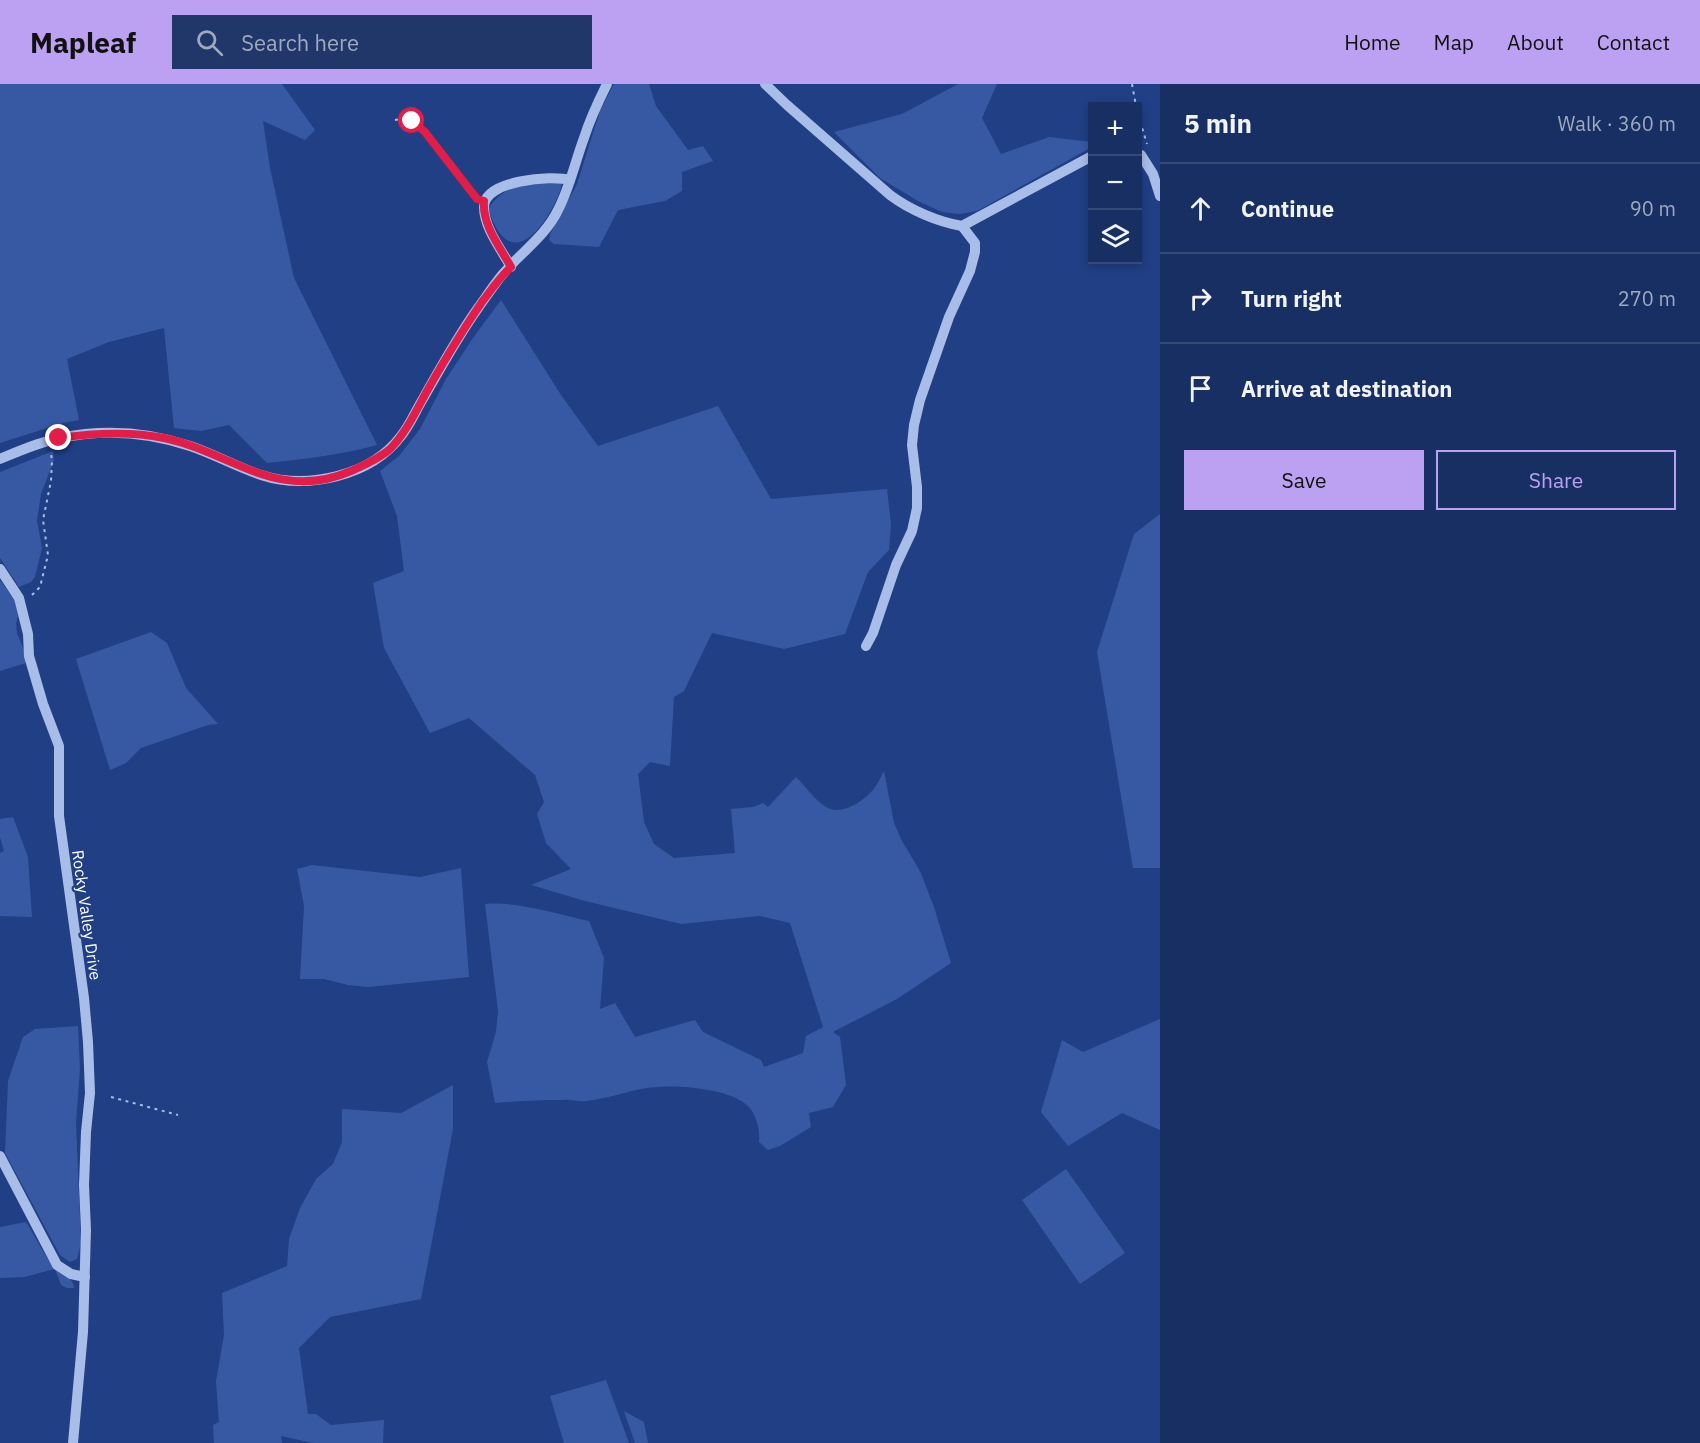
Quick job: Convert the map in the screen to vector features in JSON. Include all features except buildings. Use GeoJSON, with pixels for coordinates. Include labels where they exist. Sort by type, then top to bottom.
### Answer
{"type":"FeatureCollection","features":[{"type":"Feature","properties":{"kind":"street"},"geometry":{"type":"LineString","coordinates":[[0,459],[59,438],[98,433],[154,437],[191,446],[261,475],[287,481],[317,481],[344,474],[370,462],[389,450],[402,435],[463,330],[502,275],[534,244],[557,212],[595,108],[607,84]]}},
{"type":"Feature","properties":{"kind":"street"},"geometry":{"type":"LineString","coordinates":[[765,84],[898,201],[952,224],[962,226],[1088,158]]}},
{"type":"Feature","properties":{"kind":"street"},"geometry":{"type":"LineString","coordinates":[[1142,156],[1153,174],[1160,196]]}},
{"type":"Feature","properties":{"kind":"street"},"geometry":{"type":"LineString","coordinates":[[511,267],[490,229],[484,210],[484,201],[504,186],[520,181],[562,178],[570,180]]}},
{"type":"Feature","properties":{"kind":"street"},"geometry":{"type":"LineString","coordinates":[[866,646],[896,565],[912,531],[917,508],[912,445],[914,425],[949,317],[970,271],[975,252],[975,243],[962,226]]}},
{"type":"Feature","properties":{"kind":"street","name":"Rocky Valley Drive"},"geometry":{"type":"LineString","coordinates":[[0,569],[19,598],[28,634],[29,656],[43,705],[59,746],[59,816],[84,998],[90,1093],[84,1185],[83,1335],[73,1443]]}},
{"type":"Feature","properties":{"kind":"street"},"geometry":{"type":"LineString","coordinates":[[0,1156],[57,1265],[72,1274],[85,1277]]}},
{"type":"Feature","properties":{"kind":"path"},"geometry":{"type":"LineString","coordinates":[[1132,84],[1135,102]]}},
{"type":"Feature","properties":{"kind":"path"},"geometry":{"type":"LineString","coordinates":[[395,120],[405,118],[425,132],[471,193],[477,199],[484,201]]}},
{"type":"Feature","properties":{"kind":"path"},"geometry":{"type":"LineString","coordinates":[[1142,128],[1148,144]]}},
{"type":"Feature","properties":{"kind":"path"},"geometry":{"type":"LineString","coordinates":[[21,606],[40,587],[48,555],[43,520],[51,481],[52,460],[45,442]]}},
{"type":"Feature","properties":{"kind":"path"},"geometry":{"type":"LineString","coordinates":[[111,1097],[178,1115]]}},
{"type":"Feature","properties":{"kind":"shaded area"},"geometry":{"type":"Polygon","coordinates":[[[0,84],[282,84],[315,130],[305,140],[263,121],[270,168],[294,278],[377,445],[336,454],[267,463],[229,425],[201,431],[174,428],[164,328],[109,342],[67,359],[79,420],[0,443],[0,84]]]}},
{"type":"Feature","properties":{"kind":"shaded area"},"geometry":{"type":"Polygon","coordinates":[[[614,84],[649,84],[656,106],[688,150],[703,146],[713,161],[682,172],[682,191],[665,201],[618,210],[599,247],[554,244],[549,240],[550,234],[577,184],[600,111],[614,84]]]}},
{"type":"Feature","properties":{"kind":"shaded area"},"geometry":{"type":"Polygon","coordinates":[[[958,84],[997,84],[982,118],[1001,154],[1049,137],[1088,142],[1088,149],[977,211],[960,214],[942,212],[918,201],[880,178],[834,132],[902,114],[958,84]]]}},
{"type":"Feature","properties":{"kind":"shaded area"},"geometry":{"type":"Polygon","coordinates":[[[563,179],[555,203],[538,229],[528,238],[517,242],[507,240],[497,229],[490,214],[489,208],[496,199],[512,188],[522,185],[563,179]]]}},
{"type":"Feature","properties":{"kind":"shaded area"},"geometry":{"type":"Polygon","coordinates":[[[501,300],[561,395],[598,446],[718,406],[771,499],[887,489],[891,524],[889,550],[868,572],[845,634],[784,649],[712,633],[684,691],[674,697],[670,766],[650,762],[638,774],[644,822],[654,844],[674,858],[735,853],[731,809],[753,807],[763,803],[768,807],[796,777],[822,804],[838,810],[857,803],[868,795],[884,771],[894,823],[920,871],[934,907],[951,963],[897,999],[833,1032],[840,1037],[846,1085],[833,1107],[809,1113],[811,1127],[780,1146],[768,1150],[759,1142],[757,1124],[749,1107],[719,1092],[658,1087],[586,1101],[546,1100],[495,1103],[487,1062],[496,1032],[498,1011],[485,904],[524,906],[589,921],[604,958],[600,1009],[615,1003],[635,1037],[695,1020],[703,1032],[761,1060],[764,1067],[803,1053],[806,1036],[823,1027],[790,923],[760,916],[681,924],[585,901],[531,885],[571,869],[546,843],[537,814],[544,802],[535,775],[469,718],[430,733],[384,648],[373,583],[404,571],[397,516],[380,471],[399,456],[420,429],[446,379],[501,300]]]}},
{"type":"Feature","properties":{"kind":"shaded area"},"geometry":{"type":"Polygon","coordinates":[[[53,451],[54,460],[41,494],[37,520],[42,548],[35,577],[31,582],[19,587],[0,558],[0,472],[53,451]]]}},
{"type":"Feature","properties":{"kind":"shaded area"},"geometry":{"type":"Polygon","coordinates":[[[1160,514],[1160,868],[1133,868],[1097,652],[1134,534],[1160,514]]]}},
{"type":"Feature","properties":{"kind":"shaded area"},"geometry":{"type":"Polygon","coordinates":[[[0,580],[15,601],[18,616],[17,633],[29,662],[0,671],[0,580]]]}},
{"type":"Feature","properties":{"kind":"shaded area"},"geometry":{"type":"Polygon","coordinates":[[[151,632],[167,643],[186,688],[218,724],[208,725],[141,748],[126,763],[110,770],[76,659],[151,632]]]}},
{"type":"Feature","properties":{"kind":"shaded area"},"geometry":{"type":"Polygon","coordinates":[[[13,817],[28,857],[32,917],[0,916],[0,853],[4,851],[0,837],[0,819],[13,817]]]}},
{"type":"Feature","properties":{"kind":"shaded area"},"geometry":{"type":"Polygon","coordinates":[[[312,865],[420,877],[461,868],[469,977],[368,987],[324,979],[300,979],[304,906],[297,869],[312,865]]]}},
{"type":"Feature","properties":{"kind":"shaded area"},"geometry":{"type":"Polygon","coordinates":[[[1160,1019],[1160,1130],[1122,1113],[1068,1146],[1041,1112],[1062,1040],[1083,1052],[1160,1019]]]}},
{"type":"Feature","properties":{"kind":"shaded area"},"geometry":{"type":"Polygon","coordinates":[[[78,1026],[80,1069],[76,1123],[81,1243],[77,1259],[70,1262],[60,1255],[5,1153],[8,1081],[23,1037],[35,1029],[78,1026]]]}},
{"type":"Feature","properties":{"kind":"shaded area"},"geometry":{"type":"Polygon","coordinates":[[[453,1085],[453,1129],[421,1299],[330,1317],[299,1348],[308,1414],[316,1414],[331,1425],[384,1420],[383,1443],[313,1443],[281,1436],[282,1443],[214,1443],[213,1425],[219,1422],[216,1381],[224,1335],[222,1293],[287,1266],[289,1239],[300,1208],[316,1179],[333,1164],[342,1142],[342,1109],[401,1113],[453,1085]]]}},
{"type":"Feature","properties":{"kind":"shaded area"},"geometry":{"type":"Polygon","coordinates":[[[1066,1169],[1125,1253],[1080,1284],[1022,1200],[1066,1169]]]}},
{"type":"Feature","properties":{"kind":"shaded area"},"geometry":{"type":"Polygon","coordinates":[[[26,1222],[51,1263],[69,1279],[74,1288],[61,1285],[55,1269],[24,1277],[0,1278],[0,1227],[26,1222]]]}},
{"type":"Feature","properties":{"kind":"shaded area"},"geometry":{"type":"Polygon","coordinates":[[[606,1380],[629,1443],[564,1443],[550,1396],[606,1380]]]}},
{"type":"Feature","properties":{"kind":"shaded area"},"geometry":{"type":"Polygon","coordinates":[[[624,1411],[644,1422],[648,1443],[635,1443],[624,1411]]]}},
{"type":"Feature","properties":{"kind":"route"},"geometry":{"type":"LineString","coordinates":[[59,438],[98,433],[164,438],[191,446],[261,475],[287,481],[317,481],[344,474],[389,450],[402,435],[469,321],[502,275],[511,267],[490,229],[484,210],[484,201],[477,199],[425,132],[412,121]]}}]}
